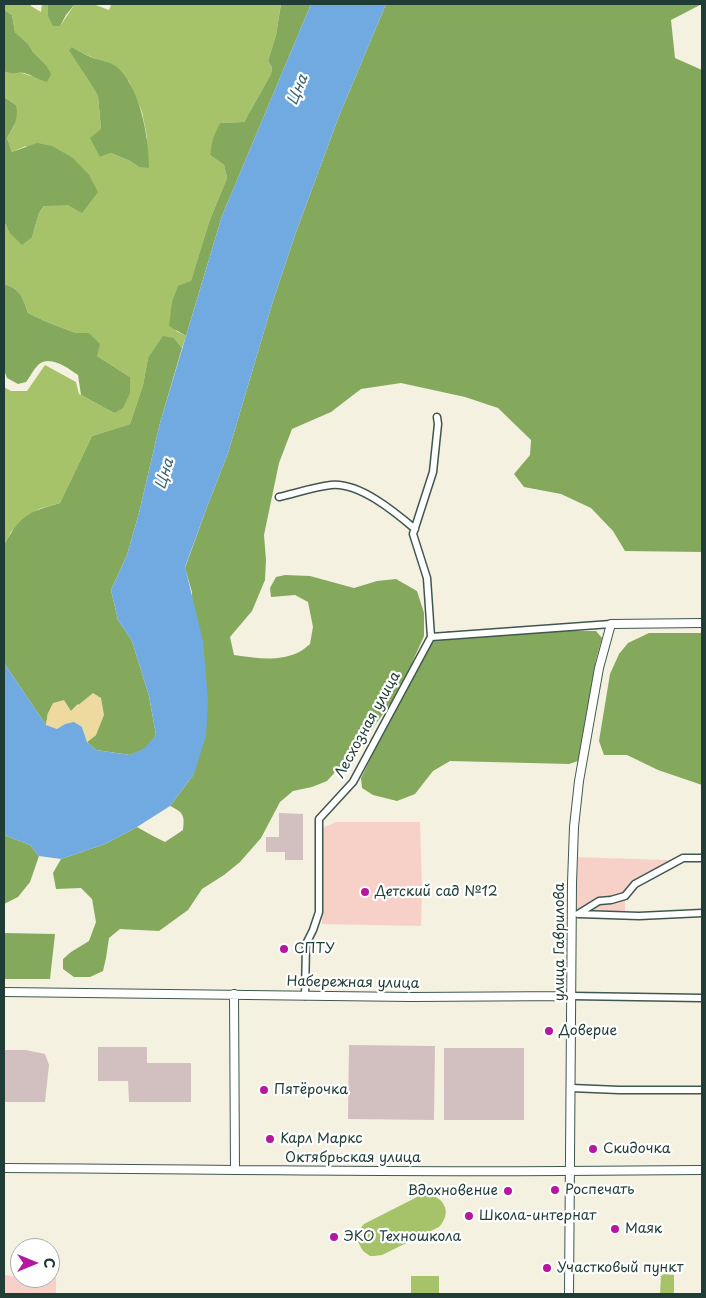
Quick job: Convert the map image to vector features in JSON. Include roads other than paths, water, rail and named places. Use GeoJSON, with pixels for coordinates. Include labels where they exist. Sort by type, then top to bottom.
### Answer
{"type":"FeatureCollection","features":[{"type":"Feature","properties":{"kind":"street"},"geometry":{"type":"LineString","coordinates":[[437,417],[438,424],[433,472],[413,534],[427,578],[431,637],[611,624],[702,623]]}},
{"type":"Feature","properties":{"kind":"street"},"geometry":{"type":"LineString","coordinates":[[279,497],[333,485],[350,487],[373,498],[415,528]]}},
{"type":"Feature","properties":{"kind":"street","name":"улица Гаврилова"},"geometry":{"type":"LineString","coordinates":[[569,1294],[572,996],[575,914],[572,883],[574,827],[579,781],[599,668],[611,624]]}},
{"type":"Feature","properties":{"kind":"street","name":"Лесхозная улица"},"geometry":{"type":"LineString","coordinates":[[305,996],[306,944],[319,912],[318,819],[353,782],[431,637]]}},
{"type":"Feature","properties":{"kind":"street"},"geometry":{"type":"LineString","coordinates":[[575,914],[599,901],[625,896],[635,884],[683,858],[702,858]]}},
{"type":"Feature","properties":{"kind":"street"},"geometry":{"type":"LineString","coordinates":[[575,914],[639,916],[702,913]]}},
{"type":"Feature","properties":{"kind":"street","name":"Набережная улица"},"geometry":{"type":"LineString","coordinates":[[4,992],[702,998]]}},
{"type":"Feature","properties":{"kind":"street"},"geometry":{"type":"LineString","coordinates":[[234,994],[235,1169]]}},
{"type":"Feature","properties":{"kind":"street"},"geometry":{"type":"LineString","coordinates":[[571,1088],[702,1090]]}},
{"type":"Feature","properties":{"kind":"street","name":"Октябрьская улица"},"geometry":{"type":"LineString","coordinates":[[4,1168],[314,1171],[702,1170]]}},
{"type":"Feature","properties":{"kind":"water","name":"Цна"},"geometry":{"type":"Polygon","coordinates":[[[311,4],[386,4],[339,116],[295,235],[273,301],[228,453],[185,567],[203,641],[208,700],[206,736],[194,774],[170,806],[105,844],[61,859],[39,856],[30,845],[4,835],[4,663],[46,725],[57,729],[65,724],[74,722],[82,727],[87,742],[96,750],[130,755],[145,748],[156,735],[149,696],[132,641],[118,620],[111,590],[127,555],[160,423],[222,216],[311,4]]]}},
{"type":"Feature","properties":{"kind":"place","name":"Детский сад №12"},"geometry":{"type":"Point","coordinates":[365,892]}},
{"type":"Feature","properties":{"kind":"place","name":"СПТУ"},"geometry":{"type":"Point","coordinates":[284,949]}},
{"type":"Feature","properties":{"kind":"place","name":"Доверие"},"geometry":{"type":"Point","coordinates":[549,1031]}},
{"type":"Feature","properties":{"kind":"place","name":"Пятёрочка"},"geometry":{"type":"Point","coordinates":[264,1090]}},
{"type":"Feature","properties":{"kind":"place","name":"Карл Маркс"},"geometry":{"type":"Point","coordinates":[270,1139]}},
{"type":"Feature","properties":{"kind":"place","name":"Скидочка"},"geometry":{"type":"Point","coordinates":[593,1149]}},
{"type":"Feature","properties":{"kind":"place","name":"Роспечать"},"geometry":{"type":"Point","coordinates":[555,1190]}},
{"type":"Feature","properties":{"kind":"place","name":"Вдохновение"},"geometry":{"type":"Point","coordinates":[508,1191]}},
{"type":"Feature","properties":{"kind":"place","name":"Школа-интернат"},"geometry":{"type":"Point","coordinates":[469,1216]}},
{"type":"Feature","properties":{"kind":"place","name":"Маяк"},"geometry":{"type":"Point","coordinates":[615,1229]}},
{"type":"Feature","properties":{"kind":"place","name":"ЭКО Техношкола"},"geometry":{"type":"Point","coordinates":[334,1237]}},
{"type":"Feature","properties":{"kind":"place","name":"Участковый пункт"},"geometry":{"type":"Point","coordinates":[547,1268]}}]}
